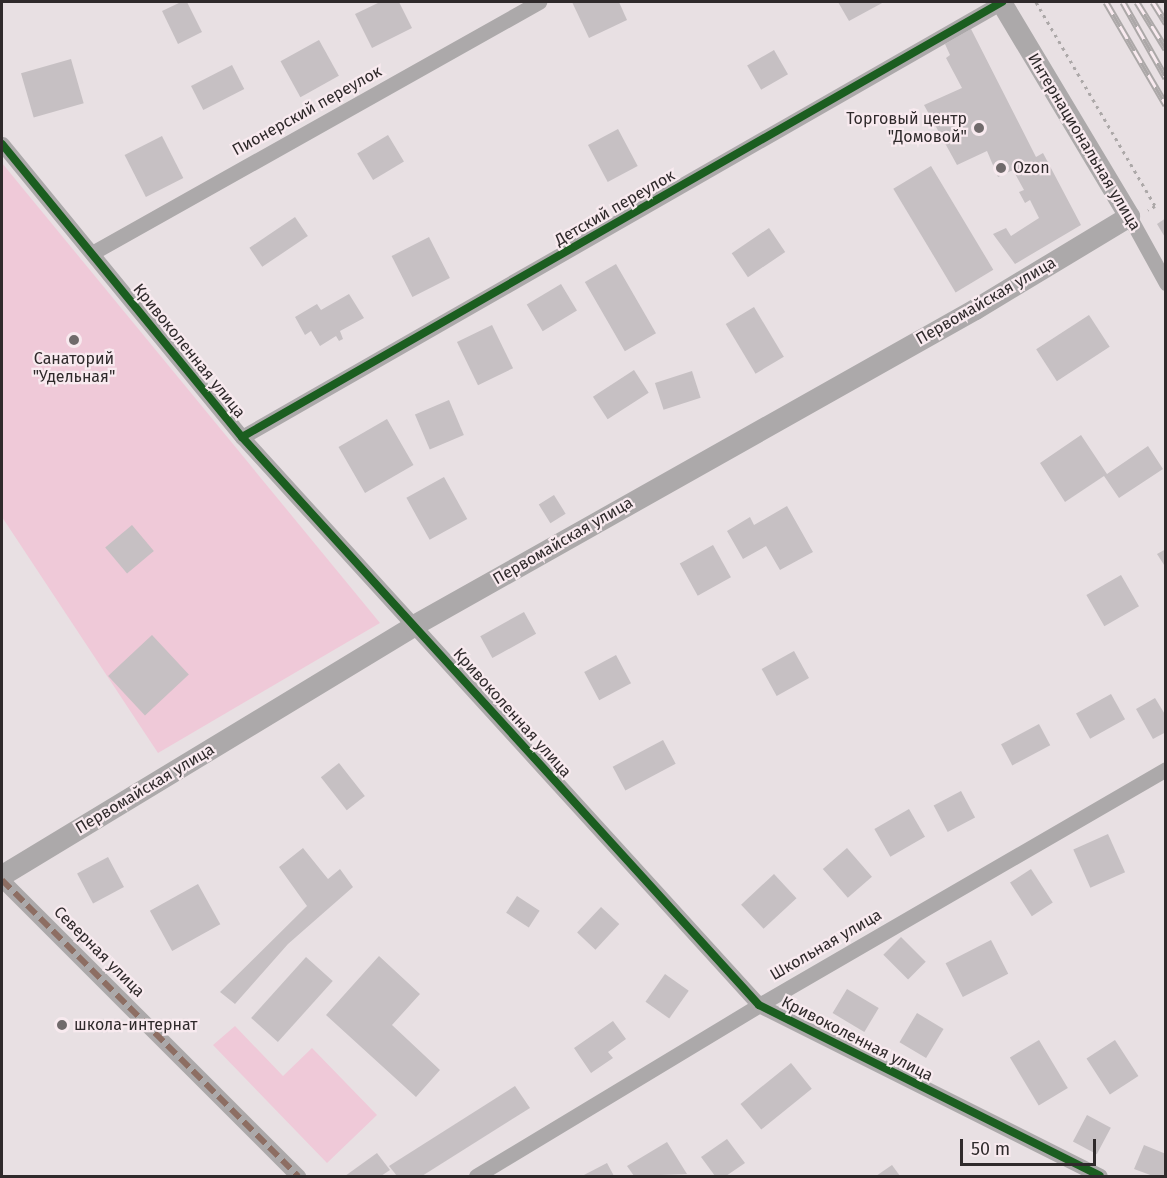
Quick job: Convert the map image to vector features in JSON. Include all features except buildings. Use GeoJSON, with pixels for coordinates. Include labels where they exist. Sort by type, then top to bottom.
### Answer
{"type":"FeatureCollection","features":[{"type":"Feature","properties":{"kind":"main road","name":"Интернациональная улица"},"geometry":{"type":"LineString","coordinates":[[1001,2],[1136,215]]}},
{"type":"Feature","properties":{"kind":"main road","name":"Первомайская улица"},"geometry":{"type":"LineString","coordinates":[[2,874],[414,625],[975,309],[1136,215]]}},
{"type":"Feature","properties":{"kind":"street","name":"Пионерский переулок"},"geometry":{"type":"LineString","coordinates":[[92,253],[539,2]]}},
{"type":"Feature","properties":{"kind":"street","name":"Детский переулок"},"geometry":{"type":"LineString","coordinates":[[242,437],[1001,2]]}},
{"type":"Feature","properties":{"kind":"street","name":"Кривоколенная улица"},"geometry":{"type":"LineString","coordinates":[[2,144],[242,437],[759,1005],[1100,1176]]}},
{"type":"Feature","properties":{"kind":"street","name":"Интернациональная улица"},"geometry":{"type":"LineString","coordinates":[[1136,215],[1166,283]]}},
{"type":"Feature","properties":{"kind":"street","name":"Школьная улица"},"geometry":{"type":"LineString","coordinates":[[476,1176],[759,1005],[1166,769]]}},
{"type":"Feature","properties":{"kind":"street","name":"Северная улица"},"geometry":{"type":"LineString","coordinates":[[2,880],[298,1176]]}},
{"type":"Feature","properties":{"kind":"path"},"geometry":{"type":"LineString","coordinates":[[1036,2],[1155,206],[1136,215]]}},
{"type":"Feature","properties":{"kind":"shaded area","name":"Санаторий \"Удельная\""},"geometry":{"type":"Polygon","coordinates":[[[2,163],[380,623],[158,753],[2,517],[2,163]]]}},
{"type":"Feature","properties":{"kind":"shaded area"},"geometry":{"type":"Polygon","coordinates":[[[235,1026],[283,1076],[312,1048],[377,1115],[327,1163],[213,1045],[235,1026]]]}},
{"type":"Feature","properties":{"kind":"railway"},"geometry":{"type":"LineString","coordinates":[[1106,2],[1166,105]]}},
{"type":"Feature","properties":{"kind":"railway"},"geometry":{"type":"LineString","coordinates":[[1123,2],[1166,78]]}},
{"type":"Feature","properties":{"kind":"railway"},"geometry":{"type":"LineString","coordinates":[[1137,2],[1166,49]]}},
{"type":"Feature","properties":{"kind":"railway"},"geometry":{"type":"LineString","coordinates":[[1153,2],[1166,23]]}},
{"type":"Feature","properties":{"kind":"marked path"},"geometry":{"type":"LineString","coordinates":[[2,880],[298,1176]]}},
{"type":"Feature","properties":{"kind":"cycle path"},"geometry":{"type":"LineString","coordinates":[[242,437],[1002,2]]}},
{"type":"Feature","properties":{"kind":"cycle path"},"geometry":{"type":"LineString","coordinates":[[2,144],[242,437],[759,1005],[1100,1176]]}},
{"type":"Feature","properties":{"kind":"place","name":"Торговый центр \"Домовой\""},"geometry":{"type":"Point","coordinates":[979,128]}},
{"type":"Feature","properties":{"kind":"place","name":"Ozon"},"geometry":{"type":"Point","coordinates":[1001,168]}},
{"type":"Feature","properties":{"kind":"place","name":"Санаторий \"Удельная\""},"geometry":{"type":"Point","coordinates":[74,340]}},
{"type":"Feature","properties":{"kind":"place","name":"школа-интернат"},"geometry":{"type":"Point","coordinates":[62,1025]}}]}
